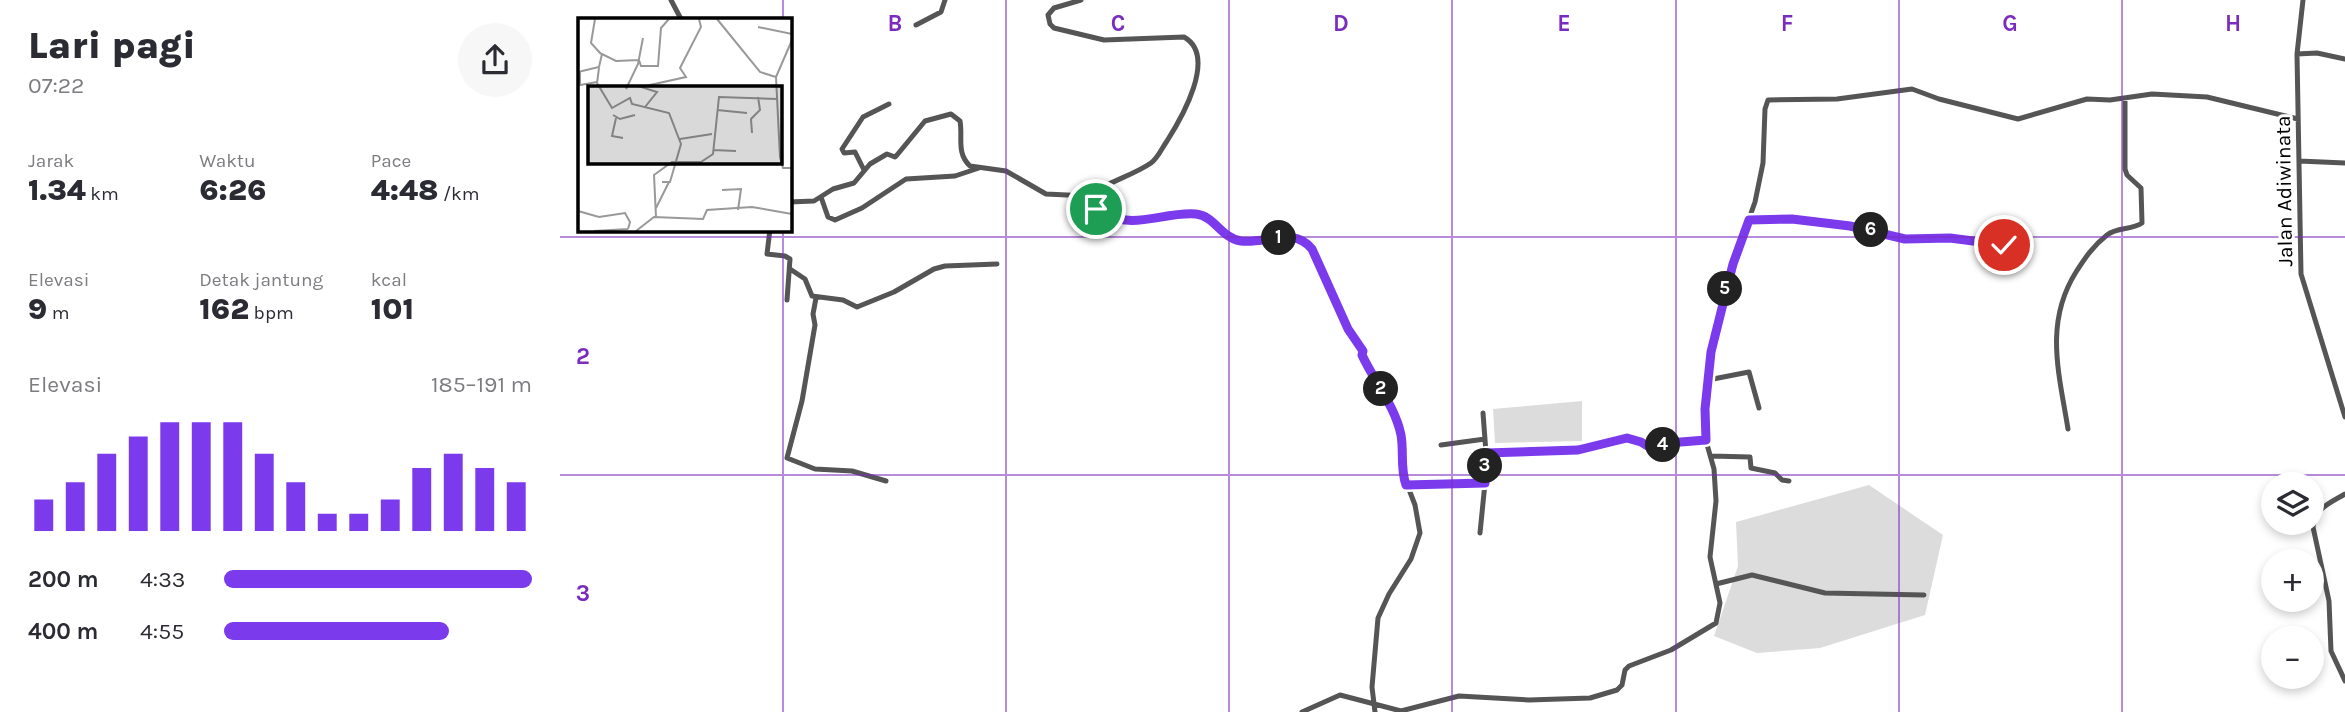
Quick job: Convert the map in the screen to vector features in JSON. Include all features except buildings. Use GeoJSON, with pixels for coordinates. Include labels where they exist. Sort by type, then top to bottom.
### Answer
{"type":"FeatureCollection","features":[{"type":"Feature","properties":{"kind":"street"},"geometry":{"type":"LineString","coordinates":[[671,0],[680,18]]}},
{"type":"Feature","properties":{"kind":"street"},"geometry":{"type":"LineString","coordinates":[[916,24],[942,12],[945,0]]}},
{"type":"Feature","properties":{"kind":"street"},"geometry":{"type":"LineString","coordinates":[[791,202],[802,203],[854,183],[864,170],[883,156],[895,157],[925,121],[946,114],[954,115],[960,121],[960,149],[966,163],[970,166],[1006,171],[1046,194],[1088,196],[1105,184],[1154,160],[1181,118],[1197,74],[1194,47],[1184,37],[1104,40],[1054,28],[1050,24],[1048,15],[1054,8],[1081,0]]}},
{"type":"Feature","properties":{"kind":"street","name":"Jalan Adiwinata"},"geometry":{"type":"LineString","coordinates":[[2303,0],[2297,54],[2300,262],[2303,284],[2345,417]]}},
{"type":"Feature","properties":{"kind":"street"},"geometry":{"type":"LineString","coordinates":[[2297,54],[2317,53],[2345,59]]}},
{"type":"Feature","properties":{"kind":"street"},"geometry":{"type":"LineString","coordinates":[[1302,712],[1340,695],[1401,711],[1458,696],[1564,700],[1611,693],[1622,685],[1625,670],[1629,666],[1671,650],[1716,623],[1720,603],[1710,557],[1716,501],[1711,456],[1706,440],[1708,380],[1723,297],[1749,220],[1763,163],[1765,109],[1768,100],[1837,99],[1912,89],[1939,99],[2018,119],[2087,99],[2125,99],[2152,94],[2195,96],[2298,119]]}},
{"type":"Feature","properties":{"kind":"street"},"geometry":{"type":"LineString","coordinates":[[2068,429],[2056,348],[2062,299],[2093,247],[2111,233],[2142,223],[2141,188],[2127,175],[2125,169],[2125,99]]}},
{"type":"Feature","properties":{"kind":"street"},"geometry":{"type":"LineString","coordinates":[[864,170],[855,152],[845,153],[842,149],[863,117],[889,104]]}},
{"type":"Feature","properties":{"kind":"street"},"geometry":{"type":"LineString","coordinates":[[2299,161],[2345,163]]}},
{"type":"Feature","properties":{"kind":"street"},"geometry":{"type":"LineString","coordinates":[[821,197],[828,217],[835,220],[862,208],[906,179],[955,176],[984,166]]}},
{"type":"Feature","properties":{"kind":"street"},"geometry":{"type":"LineString","coordinates":[[1088,196],[1100,212],[1114,214],[1124,220],[1175,213],[1201,215],[1233,239],[1250,242],[1296,238],[1306,242],[1312,249],[1348,329],[1359,341],[1362,355],[1393,415],[1401,437],[1403,474],[1416,510],[1420,537],[1411,559],[1389,594],[1378,618],[1372,688],[1375,712]]}},
{"type":"Feature","properties":{"kind":"street"},"geometry":{"type":"LineString","coordinates":[[1749,220],[1792,219],[1850,226],[1905,239],[1950,238],[2024,247]]}},
{"type":"Feature","properties":{"kind":"street"},"geometry":{"type":"LineString","coordinates":[[770,231],[767,254],[788,257],[790,269],[787,300]]}},
{"type":"Feature","properties":{"kind":"street"},"geometry":{"type":"LineString","coordinates":[[790,269],[805,279],[811,295],[843,300],[857,307],[894,292],[934,269],[945,266],[997,264]]}},
{"type":"Feature","properties":{"kind":"street"},"geometry":{"type":"LineString","coordinates":[[817,298],[813,314],[816,326],[802,401],[787,458],[815,469],[852,471],[886,481]]}},
{"type":"Feature","properties":{"kind":"street"},"geometry":{"type":"LineString","coordinates":[[1708,380],[1749,372],[1759,408]]}},
{"type":"Feature","properties":{"kind":"street"},"geometry":{"type":"LineString","coordinates":[[1480,533],[1486,453],[1483,413]]}},
{"type":"Feature","properties":{"kind":"street"},"geometry":{"type":"LineString","coordinates":[[1486,453],[1578,450],[1627,438],[1654,450],[1668,443],[1706,440]]}},
{"type":"Feature","properties":{"kind":"street"},"geometry":{"type":"LineString","coordinates":[[1441,445],[1485,439]]}},
{"type":"Feature","properties":{"kind":"street"},"geometry":{"type":"LineString","coordinates":[[1711,456],[1750,457],[1751,468],[1774,472],[1782,480],[1789,481]]}},
{"type":"Feature","properties":{"kind":"street"},"geometry":{"type":"LineString","coordinates":[[1406,485],[1485,483]]}},
{"type":"Feature","properties":{"kind":"street"},"geometry":{"type":"LineString","coordinates":[[2345,494],[2319,510],[2315,515],[2313,527],[2328,592],[2332,651],[2345,681]]}},
{"type":"Feature","properties":{"kind":"street"},"geometry":{"type":"LineString","coordinates":[[1716,584],[1750,575],[1825,593],[1924,595]]}},
{"type":"Feature","properties":{"kind":"shaded area"},"geometry":{"type":"Polygon","coordinates":[[[1582,401],[1582,441],[1495,443],[1493,409],[1582,401]]]}},
{"type":"Feature","properties":{"kind":"shaded area"},"geometry":{"type":"Polygon","coordinates":[[[1869,485],[1943,535],[1925,615],[1820,648],[1757,653],[1714,636],[1738,566],[1736,522],[1869,485]]]}},
{"type":"Feature","properties":{"kind":"route"},"geometry":{"type":"LineString","coordinates":[[1096,209],[1124,220],[1175,213],[1201,215],[1233,239],[1250,242],[1285,237],[1301,238],[1306,242],[1323,271],[1348,329],[1359,341],[1366,365],[1393,415],[1401,437],[1406,485],[1485,483],[1486,453],[1578,450],[1627,438],[1654,450],[1668,443],[1706,440],[1705,409],[1711,352],[1723,297],[1749,220],[1792,219],[1850,226],[1913,240],[1950,238],[2004,245]]}}]}
